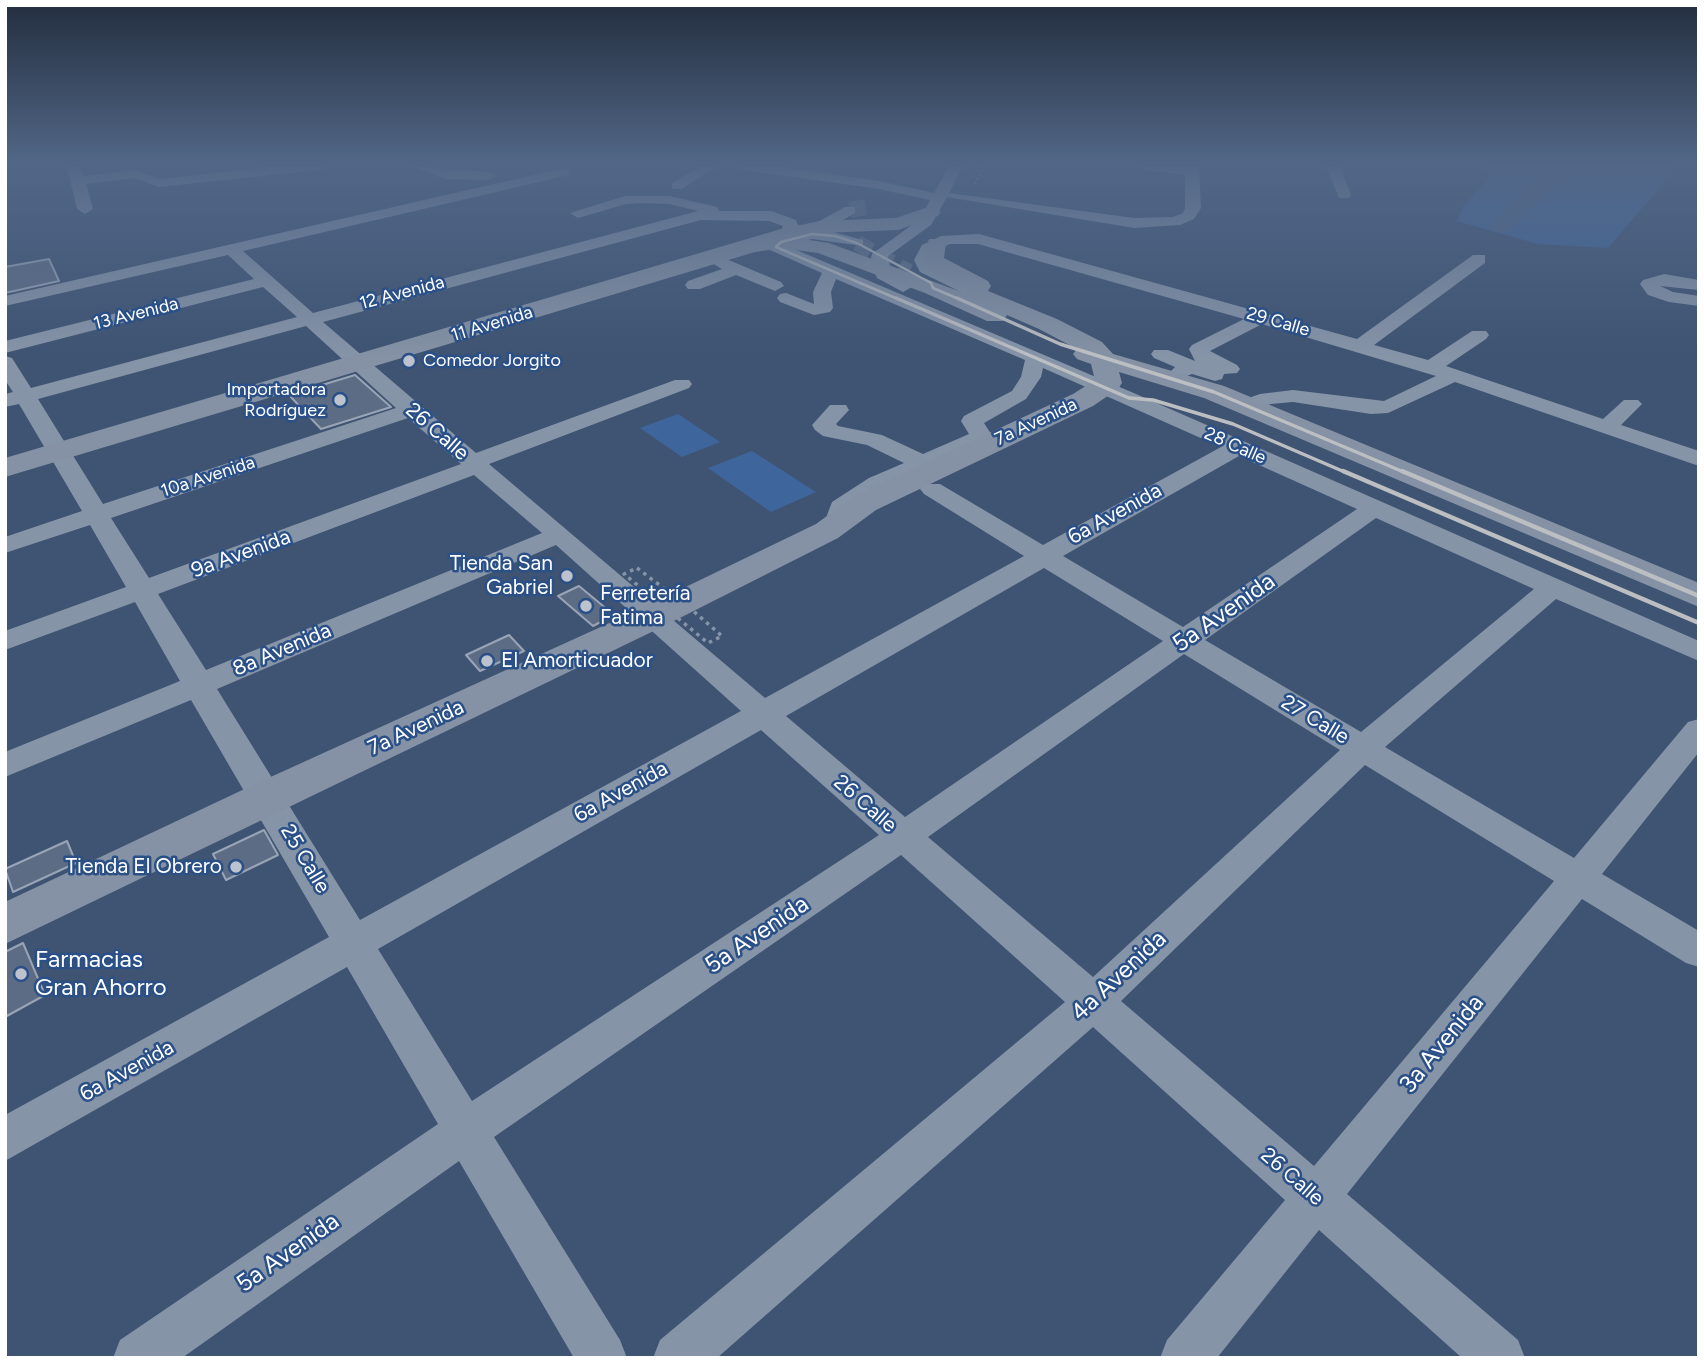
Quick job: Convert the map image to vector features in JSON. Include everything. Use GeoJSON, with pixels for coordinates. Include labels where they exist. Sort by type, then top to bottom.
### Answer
{"type":"FeatureCollection","features":[{"type":"Feature","properties":{"kind":"main road"},"geometry":{"type":"LineString","coordinates":[[785,237],[811,230]]}},
{"type":"Feature","properties":{"kind":"main road"},"geometry":{"type":"LineString","coordinates":[[926,230],[903,261],[909,272],[931,283],[933,288]]}},
{"type":"Feature","properties":{"kind":"main road"},"geometry":{"type":"LineString","coordinates":[[936,230],[933,259],[946,272],[1184,369],[1220,379]]}},
{"type":"Feature","properties":{"kind":"main road"},"geometry":{"type":"LineString","coordinates":[[785,237],[833,250],[933,288],[1076,351],[1220,379]]}},
{"type":"Feature","properties":{"kind":"main road","name":"11 Avenida"},"geometry":{"type":"LineString","coordinates":[[5,468],[785,237]]}},
{"type":"Feature","properties":{"kind":"main road","name":"7a Avenida"},"geometry":{"type":"LineString","coordinates":[[5,924],[268,796],[651,618],[833,527],[865,503],[1083,400],[1109,383],[1103,358],[1093,347],[1048,324],[975,294]]}},
{"type":"Feature","properties":{"kind":"main road"},"geometry":{"type":"LineString","coordinates":[[1220,379],[1240,426],[1699,623]]}},
{"type":"Feature","properties":{"kind":"main road","name":"7a Avenida"},"geometry":{"type":"LineString","coordinates":[[833,527],[877,516],[928,476],[1129,398],[1153,400],[1240,426]]}},
{"type":"Feature","properties":{"kind":"main road"},"geometry":{"type":"LineString","coordinates":[[1240,426],[1699,596]]}},
{"type":"Feature","properties":{"kind":"street"},"geometry":{"type":"LineString","coordinates":[[5,301],[316,230]]}},
{"type":"Feature","properties":{"kind":"street","name":"12 Avenida"},"geometry":{"type":"LineString","coordinates":[[5,401],[509,264],[651,230]]}},
{"type":"Feature","properties":{"kind":"street","name":"12 Avenida"},"geometry":{"type":"LineString","coordinates":[[785,237],[790,230]]}},
{"type":"Feature","properties":{"kind":"street","name":"28 Calle"},"geometry":{"type":"LineString","coordinates":[[914,230],[880,254],[879,267],[891,282],[1078,366],[1169,397],[1240,426],[1374,508],[1699,652]]}},
{"type":"Feature","properties":{"kind":"street"},"geometry":{"type":"LineString","coordinates":[[933,230],[923,265],[975,294]]}},
{"type":"Feature","properties":{"kind":"street","name":"29 Calle"},"geometry":{"type":"LineString","coordinates":[[949,230],[956,238],[979,239],[1261,317],[1430,367],[1606,428],[1694,451]]}},
{"type":"Feature","properties":{"kind":"street"},"geometry":{"type":"LineString","coordinates":[[960,230],[979,239]]}},
{"type":"Feature","properties":{"kind":"street"},"geometry":{"type":"LineString","coordinates":[[857,243],[835,236],[812,234],[785,237],[776,247],[1129,398]]}},
{"type":"Feature","properties":{"kind":"street","name":"26 Calle"},"geometry":{"type":"LineString","coordinates":[[232,249],[411,410],[559,535],[1500,1358]]}},
{"type":"Feature","properties":{"kind":"street"},"geometry":{"type":"LineString","coordinates":[[712,258],[814,310],[824,308],[822,292],[828,276],[834,272]]}},
{"type":"Feature","properties":{"kind":"street"},"geometry":{"type":"LineString","coordinates":[[1360,346],[1479,259]]}},
{"type":"Feature","properties":{"kind":"street"},"geometry":{"type":"LineString","coordinates":[[694,285],[737,270]]}},
{"type":"Feature","properties":{"kind":"street"},"geometry":{"type":"LineString","coordinates":[[1699,285],[1664,279],[1649,284],[1654,291],[1669,297],[1699,302]]}},
{"type":"Feature","properties":{"kind":"street","name":"13 Avenida"},"geometry":{"type":"LineString","coordinates":[[5,347],[267,281]]}},
{"type":"Feature","properties":{"kind":"street"},"geometry":{"type":"LineString","coordinates":[[1220,379],[1199,349],[1261,317]]}},
{"type":"Feature","properties":{"kind":"street"},"geometry":{"type":"LineString","coordinates":[[1322,335],[1338,321]]}},
{"type":"Feature","properties":{"kind":"street"},"geometry":{"type":"LineString","coordinates":[[1430,367],[1479,335]]}},
{"type":"Feature","properties":{"kind":"street"},"geometry":{"type":"LineString","coordinates":[[1161,354],[1184,369]]}},
{"type":"Feature","properties":{"kind":"street"},"geometry":{"type":"LineString","coordinates":[[928,476],[982,437],[972,421],[1019,395],[1031,377],[1034,358]]}},
{"type":"Feature","properties":{"kind":"street","name":"25 Calle"},"geometry":{"type":"LineString","coordinates":[[5,362],[268,796],[602,1358]]}},
{"type":"Feature","properties":{"kind":"street","name":"6a Avenida"},"geometry":{"type":"LineString","coordinates":[[5,1139],[1040,555],[1240,426],[1267,398],[1293,396],[1370,408],[1388,407],[1454,375]]}},
{"type":"Feature","properties":{"kind":"street","name":"9a Avenida"},"geometry":{"type":"LineString","coordinates":[[5,641],[475,465],[682,384]]}},
{"type":"Feature","properties":{"kind":"street"},"geometry":{"type":"LineString","coordinates":[[1606,428],[1631,404]]}},
{"type":"Feature","properties":{"kind":"street","name":"10a Avenida"},"geometry":{"type":"LineString","coordinates":[[5,545],[411,410]]}},
{"type":"Feature","properties":{"kind":"street","name":"27 Calle"},"geometry":{"type":"LineString","coordinates":[[838,410],[827,417],[823,425],[831,431],[874,440],[1040,555],[1699,951]]}},
{"type":"Feature","properties":{"kind":"street","name":"5a Avenida"},"geometry":{"type":"LineString","coordinates":[[138,1358],[467,1130],[902,837],[1374,508]]}},
{"type":"Feature","properties":{"kind":"street","name":"8a Avenida"},"geometry":{"type":"LineString","coordinates":[[5,765],[559,535]]}},
{"type":"Feature","properties":{"kind":"street","name":"4a Avenida"},"geometry":{"type":"LineString","coordinates":[[678,1358],[1092,1003],[1363,749],[1553,587]]}},
{"type":"Feature","properties":{"kind":"street","name":"3a Avenida"},"geometry":{"type":"LineString","coordinates":[[1185,1358],[1699,730]]}},
{"type":"Feature","properties":{"kind":"shaded area"},"geometry":{"type":"Polygon","coordinates":[[[1487,230],[1624,230],[1608,248],[1538,244],[1487,230]]]}},
{"type":"Feature","properties":{"kind":"shaded area"},"geometry":{"type":"Polygon","coordinates":[[[678,414],[720,442],[682,457],[640,428],[678,414]]]}},
{"type":"Feature","properties":{"kind":"shaded area"},"geometry":{"type":"Polygon","coordinates":[[[752,451],[816,492],[771,512],[708,468],[752,451]]]}},
{"type":"Feature","properties":{"kind":"building"},"geometry":{"type":"Polygon","coordinates":[[[49,259],[59,281],[5,293],[5,267],[49,259]]]}},
{"type":"Feature","properties":{"kind":"building","name":"Importadora Rodríguez"},"geometry":{"type":"Polygon","coordinates":[[[355,375],[391,407],[321,429],[289,395],[355,375]]]}},
{"type":"Feature","properties":{"kind":"building","name":"Ferretería Fatima"},"geometry":{"type":"Polygon","coordinates":[[[579,586],[614,615],[593,626],[558,596],[579,586]]]}},
{"type":"Feature","properties":{"kind":"building","name":"El Amorticuador"},"geometry":{"type":"Polygon","coordinates":[[[509,635],[524,651],[480,671],[466,655],[509,635]]]}},
{"type":"Feature","properties":{"kind":"building","name":"Tienda El Obrero"},"geometry":{"type":"Polygon","coordinates":[[[264,830],[278,855],[226,880],[213,854],[264,830]]]}},
{"type":"Feature","properties":{"kind":"building"},"geometry":{"type":"Polygon","coordinates":[[[67,841],[76,863],[13,892],[5,869],[67,841]]]}},
{"type":"Feature","properties":{"kind":"building","name":"Farmacias Gran Ahorro"},"geometry":{"type":"Polygon","coordinates":[[[23,943],[45,995],[5,1017],[5,952],[23,943]]]}},
{"type":"Feature","properties":{"kind":"tunnel"},"geometry":{"type":"LineString","coordinates":[[857,243],[909,272]]}},
{"type":"Feature","properties":{"kind":"transit line"},"geometry":{"type":"LineString","coordinates":[[1699,596],[1214,392],[1060,344],[933,288],[931,283],[857,243],[835,236],[812,234],[781,242],[776,247],[1129,398],[1153,400],[1233,424],[1699,623]]}},
{"type":"Feature","properties":{"kind":"place","name":"Comedor Jorgito"},"geometry":{"type":"Point","coordinates":[409,361]}},
{"type":"Feature","properties":{"kind":"place","name":"Importadora Rodríguez"},"geometry":{"type":"Point","coordinates":[340,400]}},
{"type":"Feature","properties":{"kind":"place","name":"Tienda San Gabriel"},"geometry":{"type":"Point","coordinates":[567,576]}},
{"type":"Feature","properties":{"kind":"place","name":"Ferretería Fatima"},"geometry":{"type":"Point","coordinates":[586,606]}},
{"type":"Feature","properties":{"kind":"place","name":"El Amorticuador"},"geometry":{"type":"Point","coordinates":[487,661]}},
{"type":"Feature","properties":{"kind":"place","name":"Tienda El Obrero"},"geometry":{"type":"Point","coordinates":[236,867]}},
{"type":"Feature","properties":{"kind":"place","name":"Farmacias Gran Ahorro"},"geometry":{"type":"Point","coordinates":[21,974]}}]}
